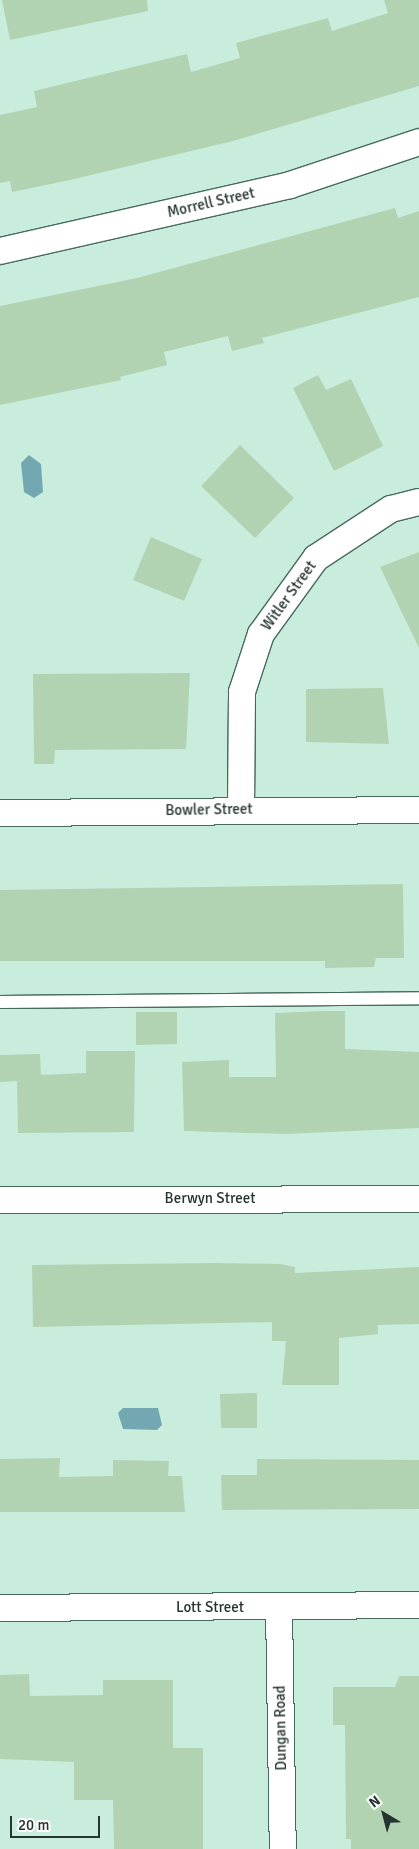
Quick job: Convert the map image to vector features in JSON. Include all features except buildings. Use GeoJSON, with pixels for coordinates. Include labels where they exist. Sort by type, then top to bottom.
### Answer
{"type":"FeatureCollection","features":[{"type":"Feature","properties":{"kind":"street","name":"Morrell Street"},"geometry":{"type":"LineString","coordinates":[[0,251],[290,184],[419,142]]}},
{"type":"Feature","properties":{"kind":"street","name":"Witler Street"},"geometry":{"type":"LineString","coordinates":[[241,809],[242,692],[260,634],[316,558],[391,509],[419,502]]}},
{"type":"Feature","properties":{"kind":"street","name":"Bowler Street"},"geometry":{"type":"LineString","coordinates":[[0,813],[241,809],[419,810]]}},
{"type":"Feature","properties":{"kind":"street","name":"Berwyn Street"},"geometry":{"type":"LineString","coordinates":[[0,1200],[419,1199]]}},
{"type":"Feature","properties":{"kind":"street","name":"Lott Street"},"geometry":{"type":"LineString","coordinates":[[0,1608],[419,1605]]}},
{"type":"Feature","properties":{"kind":"street","name":"Dungan Road"},"geometry":{"type":"LineString","coordinates":[[279,1607],[283,1849]]}},
{"type":"Feature","properties":{"kind":"lane"},"geometry":{"type":"LineString","coordinates":[[0,1002],[419,998]]}},
{"type":"Feature","properties":{"kind":"water"},"geometry":{"type":"Polygon","coordinates":[[[29,455],[41,464],[43,492],[34,498],[24,492],[21,463],[29,455]]]}},
{"type":"Feature","properties":{"kind":"water"},"geometry":{"type":"Polygon","coordinates":[[[123,1408],[158,1408],[162,1425],[157,1430],[123,1429],[118,1413],[123,1408]]]}}]}
